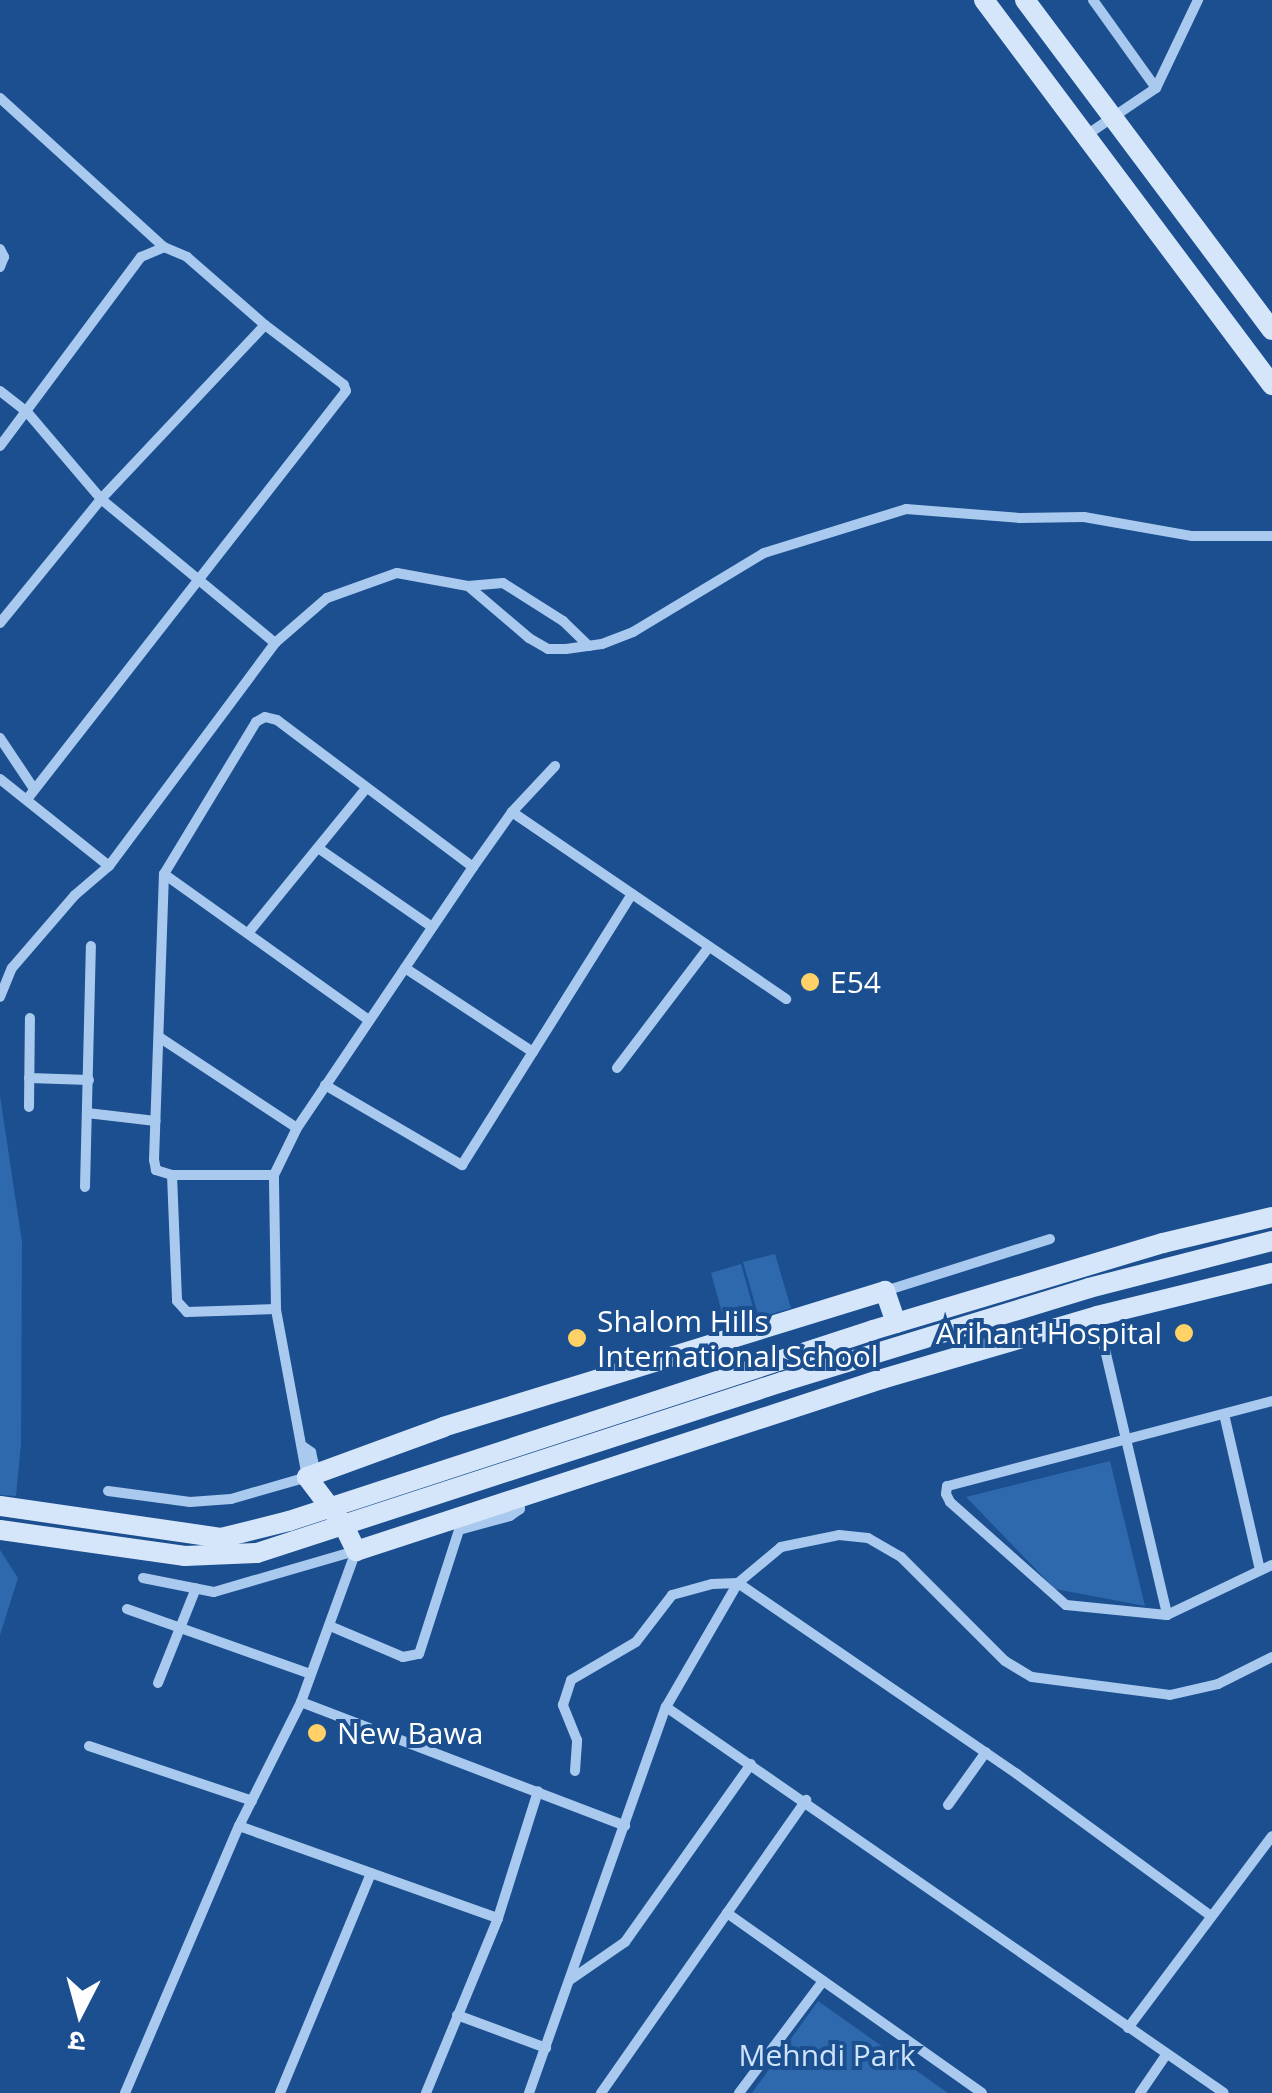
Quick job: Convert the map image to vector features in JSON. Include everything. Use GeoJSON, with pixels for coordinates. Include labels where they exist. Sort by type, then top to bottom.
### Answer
{"type":"FeatureCollection","features":[{"type":"Feature","properties":{"kind":"main road"},"geometry":{"type":"LineString","coordinates":[[984,0],[1272,385]]}},
{"type":"Feature","properties":{"kind":"main road"},"geometry":{"type":"LineString","coordinates":[[1025,0],[1272,330]]}},
{"type":"Feature","properties":{"kind":"main road"},"geometry":{"type":"LineString","coordinates":[[0,1506],[221,1538],[330,1507],[896,1323],[1163,1243],[1272,1216]]}},
{"type":"Feature","properties":{"kind":"main road"},"geometry":{"type":"LineString","coordinates":[[0,1530],[185,1556],[228,1557],[344,1526],[782,1382],[1089,1288],[1272,1241]]}},
{"type":"Feature","properties":{"kind":"main road"},"geometry":{"type":"LineString","coordinates":[[896,1323],[885,1291],[444,1427],[312,1476],[356,1550],[882,1379],[1272,1273]]}},
{"type":"Feature","properties":{"kind":"street"},"geometry":{"type":"LineString","coordinates":[[1093,0],[1156,88]]}},
{"type":"Feature","properties":{"kind":"street"},"geometry":{"type":"LineString","coordinates":[[1084,136],[1156,88],[1198,0]]}},
{"type":"Feature","properties":{"kind":"street"},"geometry":{"type":"LineString","coordinates":[[0,98],[164,247],[187,257],[265,325],[344,385],[346,391],[194,580],[31,794]]}},
{"type":"Feature","properties":{"kind":"street"},"geometry":{"type":"LineString","coordinates":[[0,446],[141,257],[164,247]]}},
{"type":"Feature","properties":{"kind":"street"},"geometry":{"type":"LineString","coordinates":[[0,249],[4,257],[0,267]]}},
{"type":"Feature","properties":{"kind":"street"},"geometry":{"type":"LineString","coordinates":[[0,623],[101,499],[265,325]]}},
{"type":"Feature","properties":{"kind":"street"},"geometry":{"type":"LineString","coordinates":[[0,390],[27,412],[101,499],[194,580],[275,643]]}},
{"type":"Feature","properties":{"kind":"street"},"geometry":{"type":"LineString","coordinates":[[468,586],[548,649],[589,646],[633,632],[764,553],[906,508],[1020,518],[1084,517],[1192,536],[1272,536]]}},
{"type":"Feature","properties":{"kind":"street"},"geometry":{"type":"LineString","coordinates":[[0,997],[12,968],[74,895],[109,866],[275,643],[327,598],[397,572],[468,586],[504,583],[563,621],[589,646]]}},
{"type":"Feature","properties":{"kind":"street"},"geometry":{"type":"LineString","coordinates":[[274,1175],[172,1175],[156,1170],[164,874],[256,722],[266,717],[277,720],[472,867]]}},
{"type":"Feature","properties":{"kind":"street"},"geometry":{"type":"LineString","coordinates":[[0,738],[31,794]]}},
{"type":"Feature","properties":{"kind":"street"},"geometry":{"type":"LineString","coordinates":[[108,1491],[190,1502],[231,1500],[312,1476],[311,1452],[304,1447],[276,1309],[274,1175],[297,1128],[472,867],[512,812],[555,766]]}},
{"type":"Feature","properties":{"kind":"street"},"geometry":{"type":"LineString","coordinates":[[0,779],[31,794],[109,866]]}},
{"type":"Feature","properties":{"kind":"street"},"geometry":{"type":"LineString","coordinates":[[249,932],[365,790]]}},
{"type":"Feature","properties":{"kind":"street"},"geometry":{"type":"LineString","coordinates":[[512,812],[786,999]]}},
{"type":"Feature","properties":{"kind":"street"},"geometry":{"type":"LineString","coordinates":[[318,848],[432,927]]}},
{"type":"Feature","properties":{"kind":"street"},"geometry":{"type":"LineString","coordinates":[[164,874],[370,1020]]}},
{"type":"Feature","properties":{"kind":"street"},"geometry":{"type":"LineString","coordinates":[[325,1085],[462,1165],[632,894]]}},
{"type":"Feature","properties":{"kind":"street"},"geometry":{"type":"LineString","coordinates":[[85,1187],[91,946]]}},
{"type":"Feature","properties":{"kind":"street"},"geometry":{"type":"LineString","coordinates":[[617,1068],[708,946]]}},
{"type":"Feature","properties":{"kind":"street"},"geometry":{"type":"LineString","coordinates":[[404,968],[532,1052]]}},
{"type":"Feature","properties":{"kind":"street"},"geometry":{"type":"LineString","coordinates":[[30,1018],[30,1108]]}},
{"type":"Feature","properties":{"kind":"street"},"geometry":{"type":"LineString","coordinates":[[158,1037],[297,1128]]}},
{"type":"Feature","properties":{"kind":"street"},"geometry":{"type":"LineString","coordinates":[[30,1078],[89,1080]]}},
{"type":"Feature","properties":{"kind":"street"},"geometry":{"type":"LineString","coordinates":[[87,1112],[156,1121]]}},
{"type":"Feature","properties":{"kind":"street"},"geometry":{"type":"LineString","coordinates":[[172,1175],[177,1301],[187,1312],[276,1309]]}},
{"type":"Feature","properties":{"kind":"street"},"geometry":{"type":"LineString","coordinates":[[885,1291],[1050,1239]]}},
{"type":"Feature","properties":{"kind":"street"},"geometry":{"type":"LineString","coordinates":[[1089,1288],[1167,1615]]}},
{"type":"Feature","properties":{"kind":"street"},"geometry":{"type":"LineString","coordinates":[[1272,1401],[947,1486],[946,1494],[1056,1600],[1148,1616],[1167,1615],[1272,1564]]}},
{"type":"Feature","properties":{"kind":"street"},"geometry":{"type":"LineString","coordinates":[[1224,1414],[1260,1570]]}},
{"type":"Feature","properties":{"kind":"street"},"geometry":{"type":"LineString","coordinates":[[330,1626],[403,1657],[419,1654],[459,1530],[510,1516],[520,1509],[519,1498]]}},
{"type":"Feature","properties":{"kind":"street"},"geometry":{"type":"LineString","coordinates":[[529,2093],[666,1706],[738,1583],[781,1547],[840,1535],[868,1538],[902,1557],[1005,1662],[1032,1677],[1170,1695],[1218,1684],[1272,1657]]}},
{"type":"Feature","properties":{"kind":"street"},"geometry":{"type":"LineString","coordinates":[[143,1578],[214,1592],[356,1550]]}},
{"type":"Feature","properties":{"kind":"street"},"geometry":{"type":"LineString","coordinates":[[124,2093],[240,1826],[301,1702],[356,1550]]}},
{"type":"Feature","properties":{"kind":"street"},"geometry":{"type":"LineString","coordinates":[[575,1772],[577,1740],[563,1705],[572,1680],[636,1642],[672,1596],[712,1584],[738,1583],[986,1752],[1212,1916]]}},
{"type":"Feature","properties":{"kind":"street"},"geometry":{"type":"LineString","coordinates":[[158,1683],[196,1588]]}},
{"type":"Feature","properties":{"kind":"street"},"geometry":{"type":"LineString","coordinates":[[127,1609],[310,1674]]}},
{"type":"Feature","properties":{"kind":"street"},"geometry":{"type":"LineString","coordinates":[[301,1702],[625,1826]]}},
{"type":"Feature","properties":{"kind":"street"},"geometry":{"type":"LineString","coordinates":[[666,1706],[1224,2093]]}},
{"type":"Feature","properties":{"kind":"street"},"geometry":{"type":"LineString","coordinates":[[89,1746],[252,1801]]}},
{"type":"Feature","properties":{"kind":"street"},"geometry":{"type":"LineString","coordinates":[[948,1805],[986,1752]]}},
{"type":"Feature","properties":{"kind":"street"},"geometry":{"type":"LineString","coordinates":[[570,1981],[625,1942],[752,1764]]}},
{"type":"Feature","properties":{"kind":"street"},"geometry":{"type":"LineString","coordinates":[[426,2093],[498,1918],[538,1791]]}},
{"type":"Feature","properties":{"kind":"street"},"geometry":{"type":"LineString","coordinates":[[601,2093],[806,1800]]}},
{"type":"Feature","properties":{"kind":"street"},"geometry":{"type":"LineString","coordinates":[[240,1826],[498,1918]]}},
{"type":"Feature","properties":{"kind":"street"},"geometry":{"type":"LineString","coordinates":[[1128,2028],[1272,1836]]}},
{"type":"Feature","properties":{"kind":"street"},"geometry":{"type":"LineString","coordinates":[[280,2093],[371,1873]]}},
{"type":"Feature","properties":{"kind":"street"},"geometry":{"type":"LineString","coordinates":[[727,1913],[982,2093]]}},
{"type":"Feature","properties":{"kind":"street"},"geometry":{"type":"LineString","coordinates":[[739,2093],[823,1980]]}},
{"type":"Feature","properties":{"kind":"street"},"geometry":{"type":"LineString","coordinates":[[457,2015],[546,2048]]}},
{"type":"Feature","properties":{"kind":"street"},"geometry":{"type":"LineString","coordinates":[[1140,2093],[1166,2054]]}},
{"type":"Feature","properties":{"kind":"green space"},"geometry":{"type":"Polygon","coordinates":[[[0,1096],[22,1242],[21,1444],[16,1496],[0,1495],[0,1096]]]}},
{"type":"Feature","properties":{"kind":"green space"},"geometry":{"type":"Polygon","coordinates":[[[775,1254],[791,1308],[759,1318],[743,1262],[775,1254]]]}},
{"type":"Feature","properties":{"kind":"green space"},"geometry":{"type":"Polygon","coordinates":[[[741,1264],[756,1318],[726,1327],[711,1273],[741,1264]]]}},
{"type":"Feature","properties":{"kind":"green space"},"geometry":{"type":"Polygon","coordinates":[[[1110,1461],[1145,1606],[1055,1589],[966,1497],[1110,1461]]]}},
{"type":"Feature","properties":{"kind":"green space"},"geometry":{"type":"Polygon","coordinates":[[[0,1550],[18,1578],[0,1635],[0,1550]]]}},
{"type":"Feature","properties":{"kind":"green space","name":"Mehndi Park"},"geometry":{"type":"Polygon","coordinates":[[[818,2001],[948,2093],[752,2093],[818,2001]]]}},
{"type":"Feature","properties":{"kind":"place","name":"E54"},"geometry":{"type":"Point","coordinates":[810,982]}},
{"type":"Feature","properties":{"kind":"place","name":"Arihant Hospital"},"geometry":{"type":"Point","coordinates":[1184,1333]}},
{"type":"Feature","properties":{"kind":"place","name":"Shalom Hills International School"},"geometry":{"type":"Point","coordinates":[577,1338]}},
{"type":"Feature","properties":{"kind":"place","name":"New Bawa"},"geometry":{"type":"Point","coordinates":[317,1733]}}]}
